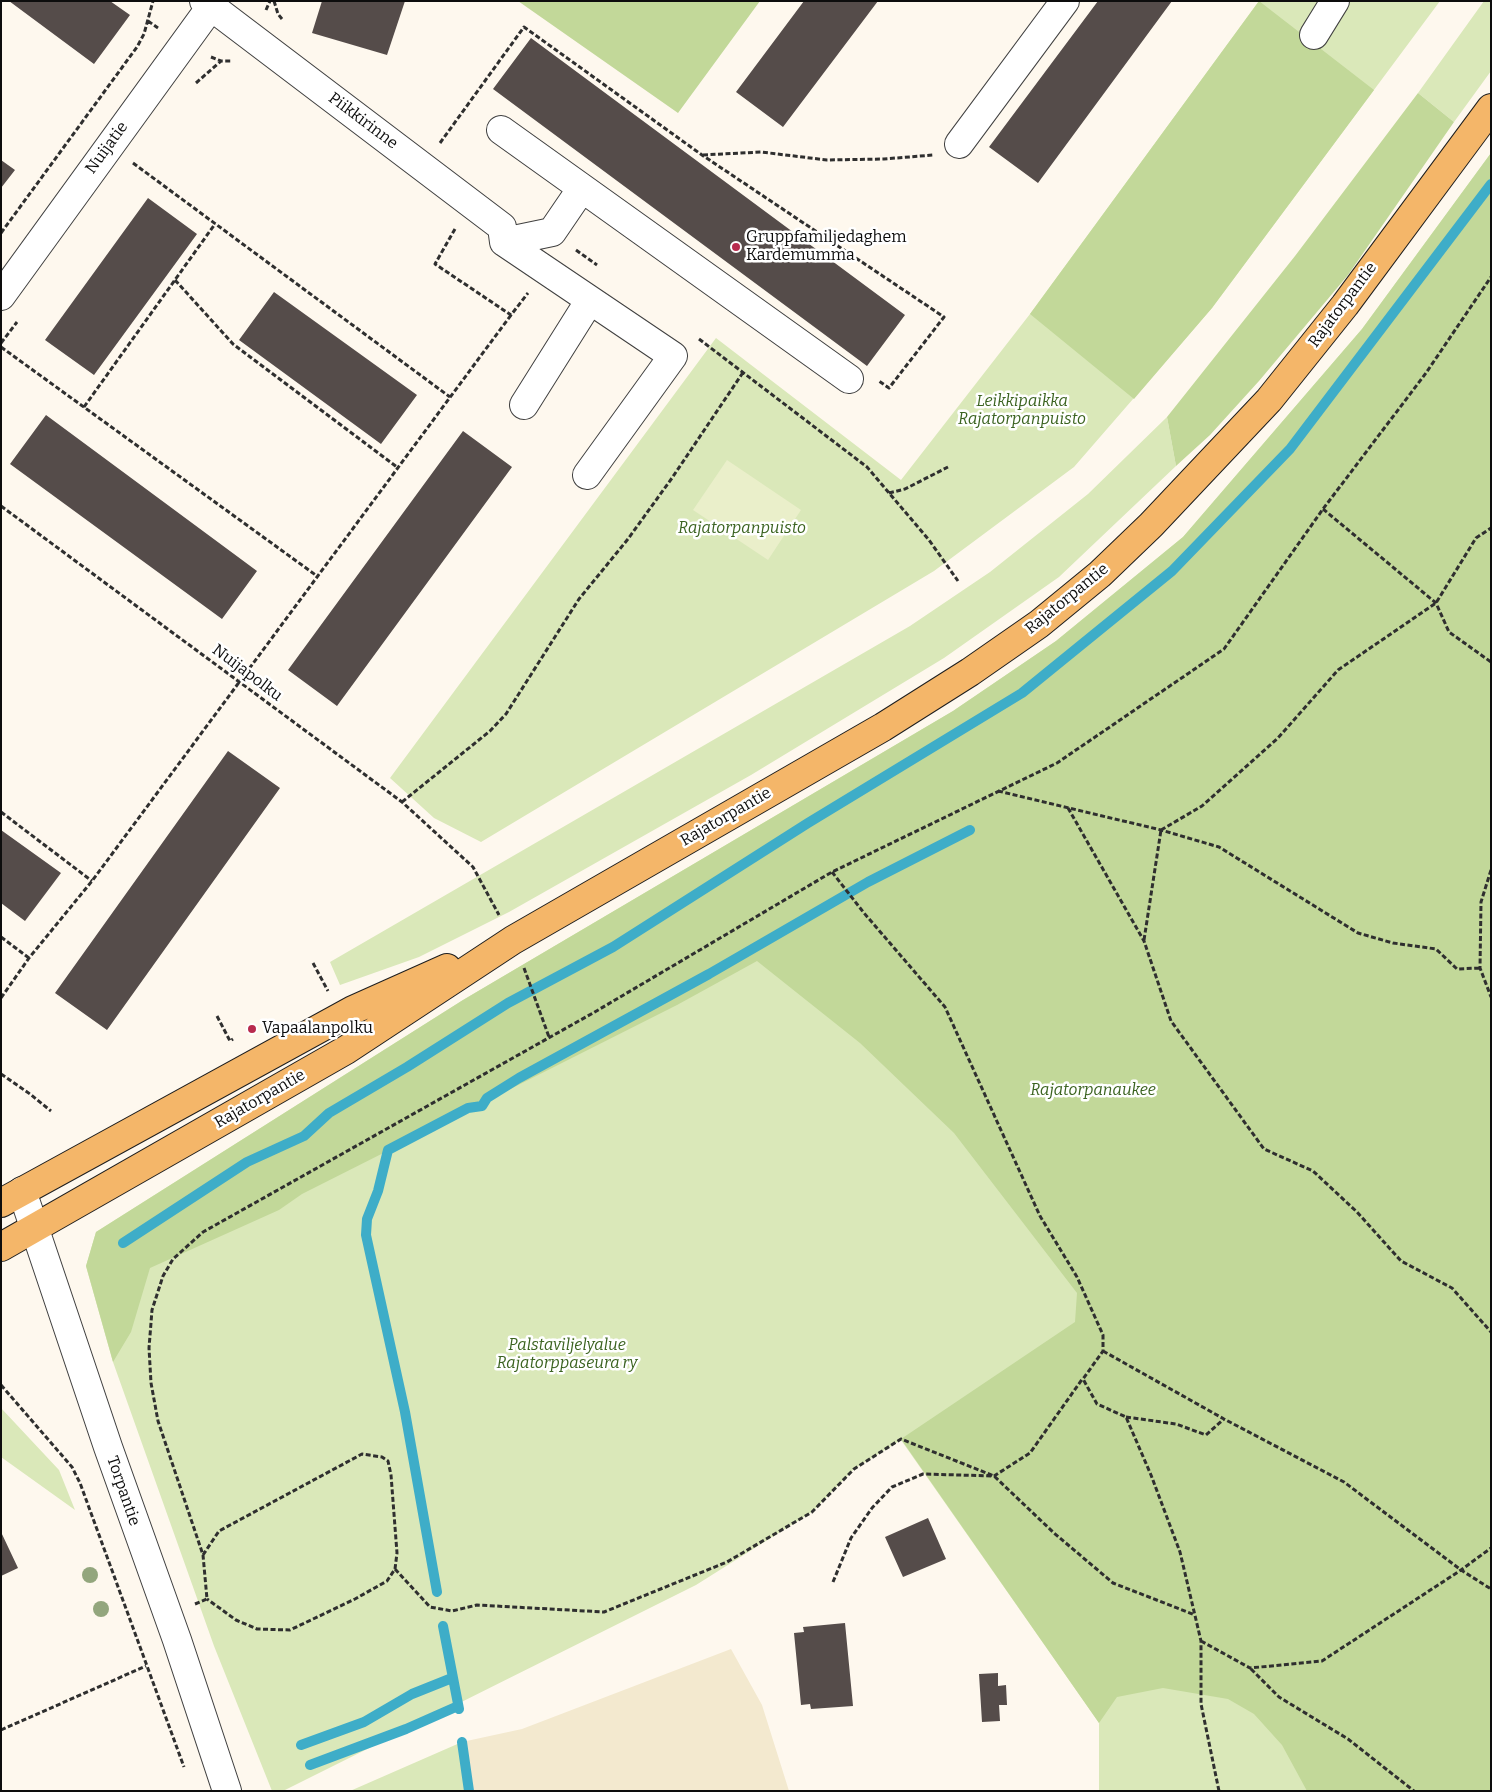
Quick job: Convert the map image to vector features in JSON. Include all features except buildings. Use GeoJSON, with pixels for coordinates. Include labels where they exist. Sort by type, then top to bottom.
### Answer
{"type":"FeatureCollection","features":[{"type":"Feature","properties":{"kind":"main road","name":"Rajatorpantie"},"geometry":{"type":"LineString","coordinates":[[1,1247],[346,1050],[513,940],[883,727],[970,672],[1039,624],[1100,574],[1208,467],[1269,400],[1344,305],[1491,108]]}},
{"type":"Feature","properties":{"kind":"main road","name":"Rajatorpantie"},"geometry":{"type":"LineString","coordinates":[[12,1197],[352,1010],[513,940]]}},
{"type":"Feature","properties":{"kind":"street"},"geometry":{"type":"LineString","coordinates":[[959,144],[1065,1]]}},
{"type":"Feature","properties":{"kind":"street"},"geometry":{"type":"LineString","coordinates":[[1314,35],[1335,1]]}},
{"type":"Feature","properties":{"kind":"street","name":"Piikkirinne"},"geometry":{"type":"LineString","coordinates":[[210,3],[502,227],[504,242]]}},
{"type":"Feature","properties":{"kind":"street","name":"Nuijatie"},"geometry":{"type":"LineString","coordinates":[[1,296],[210,3]]}},
{"type":"Feature","properties":{"kind":"street"},"geometry":{"type":"LineString","coordinates":[[501,130],[850,379]]}},
{"type":"Feature","properties":{"kind":"street"},"geometry":{"type":"LineString","coordinates":[[504,242],[552,232],[582,188]]}},
{"type":"Feature","properties":{"kind":"street"},"geometry":{"type":"LineString","coordinates":[[504,242],[673,356],[587,475]]}},
{"type":"Feature","properties":{"kind":"street"},"geometry":{"type":"LineString","coordinates":[[524,404],[590,300]]}},
{"type":"Feature","properties":{"kind":"street","name":"Torpantie"},"geometry":{"type":"LineString","coordinates":[[12,1197],[36,1227],[108,1448],[227,1791]]}},
{"type":"Feature","properties":{"kind":"path"},"geometry":{"type":"LineString","coordinates":[[1,233],[137,46],[144,34],[152,2]]}},
{"type":"Feature","properties":{"kind":"path"},"geometry":{"type":"LineString","coordinates":[[440,144],[524,27],[702,155],[944,316],[889,388],[864,371],[850,379]]}},
{"type":"Feature","properties":{"kind":"path"},"geometry":{"type":"LineString","coordinates":[[702,155],[761,152],[826,160],[884,159],[931,156],[959,144]]}},
{"type":"Feature","properties":{"kind":"path"},"geometry":{"type":"LineString","coordinates":[[132,163],[450,397]]}},
{"type":"Feature","properties":{"kind":"path"},"geometry":{"type":"LineString","coordinates":[[84,407],[215,224]]}},
{"type":"Feature","properties":{"kind":"path"},"geometry":{"type":"LineString","coordinates":[[552,232],[598,266]]}},
{"type":"Feature","properties":{"kind":"path"},"geometry":{"type":"LineString","coordinates":[[203,1555],[219,1531],[362,1454],[382,1457],[388,1462],[391,1475],[396,1553],[395,1569],[388,1581],[364,1595],[290,1630],[257,1630],[236,1620],[207,1599],[203,1555],[158,1421],[151,1382],[149,1348],[152,1310],[163,1276],[173,1258],[203,1232],[549,1037],[832,872],[1057,763],[1224,649],[1323,509],[1426,373],[1491,277]]}},
{"type":"Feature","properties":{"kind":"path"},"geometry":{"type":"LineString","coordinates":[[175,280],[233,344],[397,467]]}},
{"type":"Feature","properties":{"kind":"path"},"geometry":{"type":"LineString","coordinates":[[1,998],[29,958],[92,881],[511,315]]}},
{"type":"Feature","properties":{"kind":"path"},"geometry":{"type":"LineString","coordinates":[[692,334],[744,371],[867,467],[929,540],[958,581]]}},
{"type":"Feature","properties":{"kind":"path"},"geometry":{"type":"LineString","coordinates":[[1,347],[316,576]]}},
{"type":"Feature","properties":{"kind":"path"},"geometry":{"type":"LineString","coordinates":[[402,802],[490,731],[506,714],[579,599],[628,539],[672,478],[744,371]]}},
{"type":"Feature","properties":{"kind":"path"},"geometry":{"type":"LineString","coordinates":[[889,493],[905,489],[948,467]]}},
{"type":"Feature","properties":{"kind":"path","name":"Nuijapolku"},"geometry":{"type":"LineString","coordinates":[[1,506],[402,802],[473,867],[513,940]]}},
{"type":"Feature","properties":{"kind":"path"},"geometry":{"type":"LineString","coordinates":[[1323,509],[1436,603],[1449,632],[1491,662]]}},
{"type":"Feature","properties":{"kind":"path"},"geometry":{"type":"LineString","coordinates":[[1160,830],[1202,806],[1223,788],[1278,738],[1338,670],[1436,603],[1476,538],[1491,528]]}},
{"type":"Feature","properties":{"kind":"path"},"geometry":{"type":"LineString","coordinates":[[997,791],[1160,830],[1219,847],[1358,933],[1393,944],[1436,949],[1457,969],[1480,968]]}},
{"type":"Feature","properties":{"kind":"path"},"geometry":{"type":"LineString","coordinates":[[1068,808],[1144,941],[1171,1021],[1264,1149],[1313,1170],[1357,1212],[1401,1261],[1452,1288],[1491,1332]]}},
{"type":"Feature","properties":{"kind":"path"},"geometry":{"type":"LineString","coordinates":[[1,812],[92,881]]}},
{"type":"Feature","properties":{"kind":"path"},"geometry":{"type":"LineString","coordinates":[[1144,941],[1160,830]]}},
{"type":"Feature","properties":{"kind":"path"},"geometry":{"type":"LineString","coordinates":[[1491,870],[1481,902],[1480,968],[1491,997]]}},
{"type":"Feature","properties":{"kind":"path"},"geometry":{"type":"LineString","coordinates":[[832,872],[864,913],[945,1007],[1040,1216],[1077,1277],[1103,1335],[1103,1351],[1030,1453],[994,1476],[923,1474],[892,1487],[872,1508],[851,1538],[834,1582]]}},
{"type":"Feature","properties":{"kind":"path"},"geometry":{"type":"LineString","coordinates":[[1,937],[29,958]]}},
{"type":"Feature","properties":{"kind":"path"},"geometry":{"type":"LineString","coordinates":[[313,963],[329,992],[320,996]]}},
{"type":"Feature","properties":{"kind":"path"},"geometry":{"type":"LineString","coordinates":[[529,980],[549,1037]]}},
{"type":"Feature","properties":{"kind":"path"},"geometry":{"type":"LineString","coordinates":[[217,1016],[230,1041],[238,1037]]}},
{"type":"Feature","properties":{"kind":"path"},"geometry":{"type":"LineString","coordinates":[[1,1074],[30,1094],[51,1112]]}},
{"type":"Feature","properties":{"kind":"path"},"geometry":{"type":"LineString","coordinates":[[1103,1351],[1224,1419],[1344,1482],[1461,1570],[1491,1589]]}},
{"type":"Feature","properties":{"kind":"path"},"geometry":{"type":"LineString","coordinates":[[1083,1379],[1097,1404],[1126,1417],[1176,1424],[1206,1435],[1224,1419]]}},
{"type":"Feature","properties":{"kind":"path"},"geometry":{"type":"LineString","coordinates":[[1,1385],[72,1467],[187,1773]]}},
{"type":"Feature","properties":{"kind":"path"},"geometry":{"type":"LineString","coordinates":[[1126,1417],[1151,1475],[1180,1552],[1196,1616],[1201,1641],[1200,1704],[1219,1791]]}},
{"type":"Feature","properties":{"kind":"path"},"geometry":{"type":"LineString","coordinates":[[395,1569],[430,1608],[452,1611],[477,1605],[604,1612],[727,1562],[812,1512],[854,1470],[901,1439],[994,1476],[1054,1533],[1113,1583],[1196,1616]]}},
{"type":"Feature","properties":{"kind":"path"},"geometry":{"type":"LineString","coordinates":[[1250,1668],[1322,1661],[1461,1570],[1491,1548]]}},
{"type":"Feature","properties":{"kind":"path"},"geometry":{"type":"LineString","coordinates":[[167,1615],[207,1599]]}},
{"type":"Feature","properties":{"kind":"path"},"geometry":{"type":"LineString","coordinates":[[1201,1641],[1250,1668],[1279,1696],[1348,1740],[1414,1791]]}},
{"type":"Feature","properties":{"kind":"path"},"geometry":{"type":"LineString","coordinates":[[1,1730],[146,1666]]}},
{"type":"Feature","properties":{"kind":"shaded area"},"geometry":{"type":"Polygon","coordinates":[[[731,1649],[762,1705],[789,1791],[469,1791],[462,1742],[522,1729],[731,1649]]]}},
{"type":"Feature","properties":{"kind":"green space"},"geometry":{"type":"Polygon","coordinates":[[[518,1],[760,1],[678,113],[518,1]]]}},
{"type":"Feature","properties":{"kind":"green space","name":"Rajatorpanpuisto"},"geometry":{"type":"Polygon","coordinates":[[[1259,1],[1440,1],[1212,308],[1074,467],[934,571],[481,842],[434,818],[390,778],[716,338],[901,480],[1030,314],[1259,1]]]}},
{"type":"Feature","properties":{"kind":"green space"},"geometry":{"type":"Polygon","coordinates":[[[1259,1],[1374,90],[1212,308],[1134,399],[1030,314],[1259,1]]]}},
{"type":"Feature","properties":{"kind":"green space"},"geometry":{"type":"Polygon","coordinates":[[[1484,1],[1491,1],[1491,71],[1454,122],[1418,93],[1484,1]]]}},
{"type":"Feature","properties":{"kind":"green space"},"geometry":{"type":"Polygon","coordinates":[[[1418,93],[1454,122],[1348,275],[1259,381],[1210,435],[1176,466],[1167,417],[1295,256],[1418,93]]]}},
{"type":"Feature","properties":{"kind":"green space","name":"Rajatorpanaukee"},"geometry":{"type":"Polygon","coordinates":[[[1491,153],[1491,1791],[1099,1791],[1099,1723],[901,1440],[854,1469],[812,1512],[696,1585],[283,1791],[272,1791],[214,1646],[113,1362],[86,1266],[96,1232],[463,1000],[953,711],[1056,641],[1183,537],[1362,329],[1491,153]]]}},
{"type":"Feature","properties":{"kind":"green space","name":"Rajatorpanaukee"},"geometry":{"type":"Polygon","coordinates":[[[1491,153],[1491,1791],[1307,1791],[1282,1745],[1254,1714],[1228,1699],[1163,1688],[1117,1697],[1099,1723],[901,1439],[1075,1322],[1077,1293],[954,1133],[860,1043],[757,961],[677,1005],[302,1194],[279,1210],[150,1268],[131,1332],[113,1362],[86,1266],[96,1232],[463,1000],[953,711],[1056,641],[1183,537],[1362,329],[1491,153]]]}},
{"type":"Feature","properties":{"kind":"green space"},"geometry":{"type":"Polygon","coordinates":[[[1167,417],[1176,466],[1059,577],[944,658],[751,775],[509,912],[419,957],[340,985],[330,962],[910,626],[990,572],[1088,494],[1167,417]]]}},
{"type":"Feature","properties":{"kind":"green space"},"geometry":{"type":"Polygon","coordinates":[[[727,460],[801,510],[768,560],[693,510],[727,460]]]}},
{"type":"Feature","properties":{"kind":"green space"},"geometry":{"type":"Polygon","coordinates":[[[1,1408],[59,1470],[75,1510],[1,1457],[1,1408]]]}},
{"type":"Feature","properties":{"kind":"green space"},"geometry":{"type":"Polygon","coordinates":[[[462,1742],[469,1791],[350,1791],[462,1742]]]}},
{"type":"Feature","properties":{"kind":"waterway"},"geometry":{"type":"LineString","coordinates":[[123,1243],[247,1162],[304,1136],[329,1113],[407,1067],[508,1003],[613,947],[808,823],[1022,693],[1172,571],[1290,449],[1491,184]]}},
{"type":"Feature","properties":{"kind":"waterway"},"geometry":{"type":"LineString","coordinates":[[437,1592],[405,1412],[366,1235],[367,1219],[378,1191],[388,1150],[468,1108],[482,1106],[487,1098],[519,1078],[709,974],[868,882],[970,830]]}},
{"type":"Feature","properties":{"kind":"waterway"},"geometry":{"type":"LineString","coordinates":[[443,1626],[459,1709]]}},
{"type":"Feature","properties":{"kind":"waterway"},"geometry":{"type":"LineString","coordinates":[[301,1745],[364,1722],[412,1694],[452,1678]]}},
{"type":"Feature","properties":{"kind":"waterway"},"geometry":{"type":"LineString","coordinates":[[310,1765],[406,1729],[458,1706]]}},
{"type":"Feature","properties":{"kind":"waterway"},"geometry":{"type":"LineString","coordinates":[[462,1742],[469,1791]]}},
{"type":"Feature","properties":{"kind":"place","name":"Gruppfamiljedaghem Kardemumma"},"geometry":{"type":"Point","coordinates":[736,247]}},
{"type":"Feature","properties":{"kind":"place","name":"Vapaalanpolku"},"geometry":{"type":"Point","coordinates":[252,1029]}},
{"type":"Feature","properties":{"kind":"park label","name":"Leikkipaikka Rajatorpanpuisto"},"geometry":{"type":"Point","coordinates":[1022,411]}},
{"type":"Feature","properties":{"kind":"park label","name":"Palstaviljelyalue Rajatorppaseura ry"},"geometry":{"type":"Point","coordinates":[567,1355]}}]}
